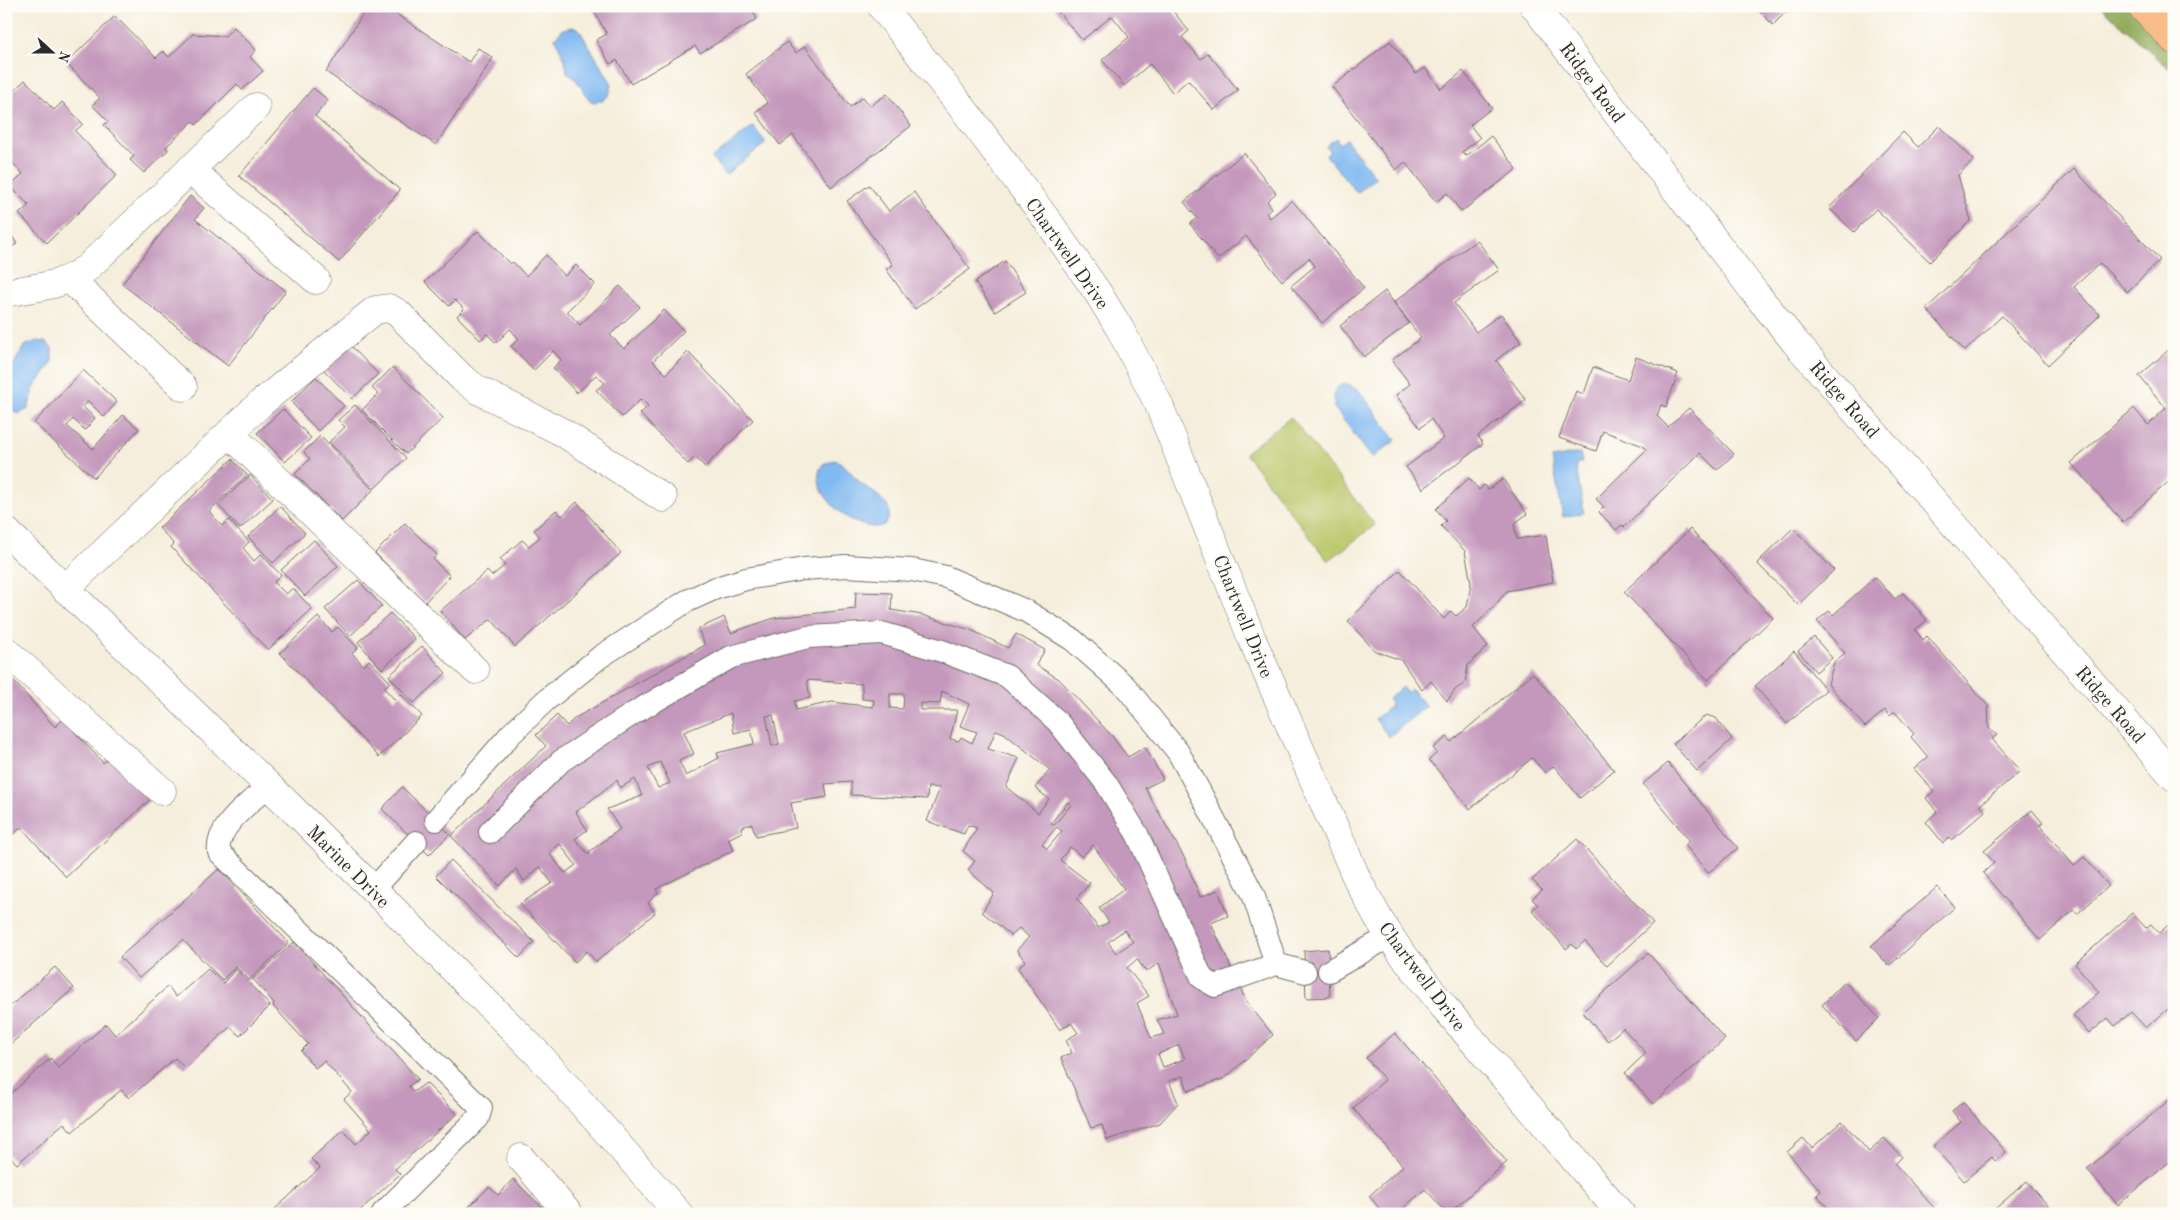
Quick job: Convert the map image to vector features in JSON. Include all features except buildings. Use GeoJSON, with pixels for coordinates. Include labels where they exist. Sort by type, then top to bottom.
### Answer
{"type":"FeatureCollection","features":[{"type":"Feature","properties":{"kind":"highway"},"geometry":{"type":"LineString","coordinates":[[2141,6],[2174,40]]}},
{"type":"Feature","properties":{"kind":"street","name":"Chartwell Drive"},"geometry":{"type":"LineString","coordinates":[[881,6],[968,115],[1050,224],[1098,292],[1120,329],[1159,406],[1252,639],[1354,872],[1390,936],[1444,1007],[1621,1214]]}},
{"type":"Feature","properties":{"kind":"street","name":"Ridge Road"},"geometry":{"type":"LineString","coordinates":[[1534,6],[1750,287],[1795,342],[2174,777]]}},
{"type":"Feature","properties":{"kind":"street"},"geometry":{"type":"LineString","coordinates":[[6,293],[49,286],[71,280],[87,268],[256,107]]}},
{"type":"Feature","properties":{"kind":"street"},"geometry":{"type":"LineString","coordinates":[[190,170],[316,280]]}},
{"type":"Feature","properties":{"kind":"street"},"geometry":{"type":"LineString","coordinates":[[71,280],[183,387]]}},
{"type":"Feature","properties":{"kind":"street"},"geometry":{"type":"LineString","coordinates":[[65,589],[261,403],[375,310],[389,308],[398,312],[462,378],[478,390],[562,432],[663,498]]}},
{"type":"Feature","properties":{"kind":"street"},"geometry":{"type":"LineString","coordinates":[[229,433],[475,670]]}},
{"type":"Feature","properties":{"kind":"street","name":"Marine Drive"},"geometry":{"type":"LineString","coordinates":[[6,531],[268,786],[540,1056],[679,1214]]}},
{"type":"Feature","properties":{"kind":"street"},"geometry":{"type":"LineString","coordinates":[[6,651],[162,790]]}},
{"type":"Feature","properties":{"kind":"street"},"geometry":{"type":"LineString","coordinates":[[521,1158],[569,1214]]}},
{"type":"Feature","properties":{"kind":"lane"},"geometry":{"type":"LineString","coordinates":[[436,820],[510,735],[545,701],[600,657],[687,601],[716,588],[746,579],[804,568],[846,566],[912,570],[946,577],[1026,611],[1073,640],[1125,686],[1178,752],[1252,894],[1276,964]]}},
{"type":"Feature","properties":{"kind":"lane"},"geometry":{"type":"LineString","coordinates":[[490,832],[561,761],[634,713],[731,657],[808,637],[882,633],[942,651],[1007,676],[1057,720],[1106,782],[1137,834],[1202,978],[1215,986],[1276,964],[1305,972]]}},
{"type":"Feature","properties":{"kind":"lane"},"geometry":{"type":"LineString","coordinates":[[268,786],[223,829],[218,842],[220,852],[481,1108],[478,1118],[384,1213]]}},
{"type":"Feature","properties":{"kind":"lane"},"geometry":{"type":"LineString","coordinates":[[373,890],[416,842]]}},
{"type":"Feature","properties":{"kind":"lane"},"geometry":{"type":"LineString","coordinates":[[1329,971],[1390,936]]}},
{"type":"Feature","properties":{"kind":"green space"},"geometry":{"type":"Polygon","coordinates":[[[2100,6],[2174,6],[2174,73],[2100,6]]]}},
{"type":"Feature","properties":{"kind":"green space"},"geometry":{"type":"Polygon","coordinates":[[[1291,417],[1375,525],[1328,561],[1245,453],[1291,417]]]}},
{"type":"Feature","properties":{"kind":"water"},"geometry":{"type":"Polygon","coordinates":[[[578,28],[612,84],[609,95],[602,101],[592,102],[577,81],[567,72],[565,60],[555,38],[563,29],[578,28]]]}},
{"type":"Feature","properties":{"kind":"water"},"geometry":{"type":"Polygon","coordinates":[[[753,126],[766,143],[725,175],[712,158],[753,126]]]}},
{"type":"Feature","properties":{"kind":"water"},"geometry":{"type":"Polygon","coordinates":[[[1336,138],[1340,144],[1346,139],[1376,178],[1357,193],[1326,155],[1330,152],[1326,146],[1336,138]]]}},
{"type":"Feature","properties":{"kind":"water"},"geometry":{"type":"Polygon","coordinates":[[[37,341],[45,342],[52,348],[52,363],[34,388],[28,409],[18,414],[8,403],[5,388],[6,378],[24,346],[37,341]]]}},
{"type":"Feature","properties":{"kind":"water"},"geometry":{"type":"Polygon","coordinates":[[[1344,384],[1349,384],[1355,389],[1357,388],[1396,440],[1372,458],[1333,406],[1335,404],[1333,396],[1335,390],[1344,384]]]}},
{"type":"Feature","properties":{"kind":"water"},"geometry":{"type":"Polygon","coordinates":[[[1580,453],[1582,462],[1578,463],[1576,467],[1584,513],[1563,517],[1552,458],[1580,453]]]}},
{"type":"Feature","properties":{"kind":"water"},"geometry":{"type":"Polygon","coordinates":[[[835,460],[846,467],[887,506],[889,512],[884,525],[873,527],[848,518],[836,509],[827,498],[820,486],[819,475],[823,464],[835,460]]]}},
{"type":"Feature","properties":{"kind":"water"},"geometry":{"type":"Polygon","coordinates":[[[1402,687],[1407,693],[1411,689],[1426,706],[1389,737],[1375,719],[1392,705],[1388,699],[1402,687]]]}}]}
